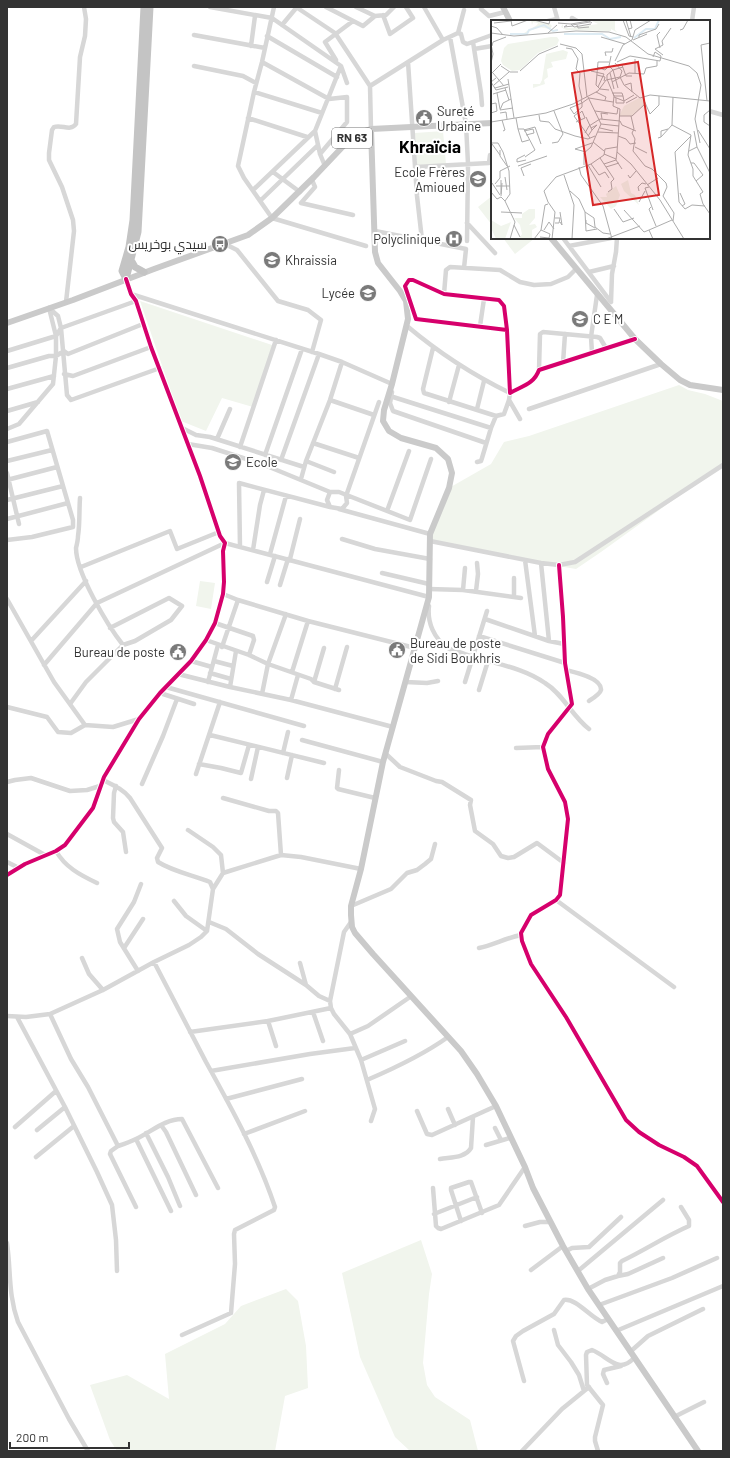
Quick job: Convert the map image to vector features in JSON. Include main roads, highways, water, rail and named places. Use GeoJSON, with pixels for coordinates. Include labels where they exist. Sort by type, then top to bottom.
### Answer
{"type":"FeatureCollection","features":[{"type":"Feature","properties":{"kind":"highway"},"geometry":{"type":"LineString","coordinates":[[126,279],[122,271],[129,246],[133,220],[144,7]]}},
{"type":"Feature","properties":{"kind":"highway"},"geometry":{"type":"LineString","coordinates":[[126,279],[136,239],[138,219],[150,7]]}},
{"type":"Feature","properties":{"kind":"highway"},"geometry":{"type":"LineString","coordinates":[[131,260],[136,267],[144,272]]}},
{"type":"Feature","properties":{"kind":"main road"},"geometry":{"type":"LineString","coordinates":[[504,9],[510,20]]}},
{"type":"Feature","properties":{"kind":"main road","name":"RN 63"},"geometry":{"type":"LineString","coordinates":[[7,323],[248,235],[272,218],[312,180],[350,139],[358,133],[371,129],[491,123]]}},
{"type":"Feature","properties":{"kind":"main road"},"geometry":{"type":"LineString","coordinates":[[371,129],[375,252],[378,263],[406,301],[408,319],[390,396],[384,410],[383,421],[389,431],[401,438],[436,448],[448,459],[452,473],[449,488],[430,537],[430,597],[383,762],[361,869],[351,906],[351,922],[355,933],[410,997],[465,1057],[496,1106],[550,1222],[588,1289],[698,1451]]}},
{"type":"Feature","properties":{"kind":"main road"},"geometry":{"type":"LineString","coordinates":[[552,239],[576,270],[635,339],[661,364],[680,380],[690,385],[723,390]]}},
{"type":"Feature","properties":{"kind":"place","name":"Sureté Urbaine"},"geometry":{"type":"Point","coordinates":[424,118]}},
{"type":"Feature","properties":{"kind":"place","name":"Ecole Frères Amioued"},"geometry":{"type":"Point","coordinates":[478,179]}},
{"type":"Feature","properties":{"kind":"place","name":"Polyclinique"},"geometry":{"type":"Point","coordinates":[454,239]}},
{"type":"Feature","properties":{"kind":"place","name":"سيدي بوخريس"},"geometry":{"type":"Point","coordinates":[220,244]}},
{"type":"Feature","properties":{"kind":"place","name":"Khraissia"},"geometry":{"type":"Point","coordinates":[272,260]}},
{"type":"Feature","properties":{"kind":"place","name":"Lycée"},"geometry":{"type":"Point","coordinates":[368,293]}},
{"type":"Feature","properties":{"kind":"place","name":"C E M"},"geometry":{"type":"Point","coordinates":[580,319]}},
{"type":"Feature","properties":{"kind":"place","name":"Ecole"},"geometry":{"type":"Point","coordinates":[233,462]}},
{"type":"Feature","properties":{"kind":"place","name":"Bureau de poste de Sidi Boukhris"},"geometry":{"type":"Point","coordinates":[397,650]}},
{"type":"Feature","properties":{"kind":"place","name":"Bureau de poste"},"geometry":{"type":"Point","coordinates":[178,652]}},
{"type":"Feature","properties":{"kind":"district","name":"Khraïcia"},"geometry":{"type":"Point","coordinates":[430,147]}}]}
